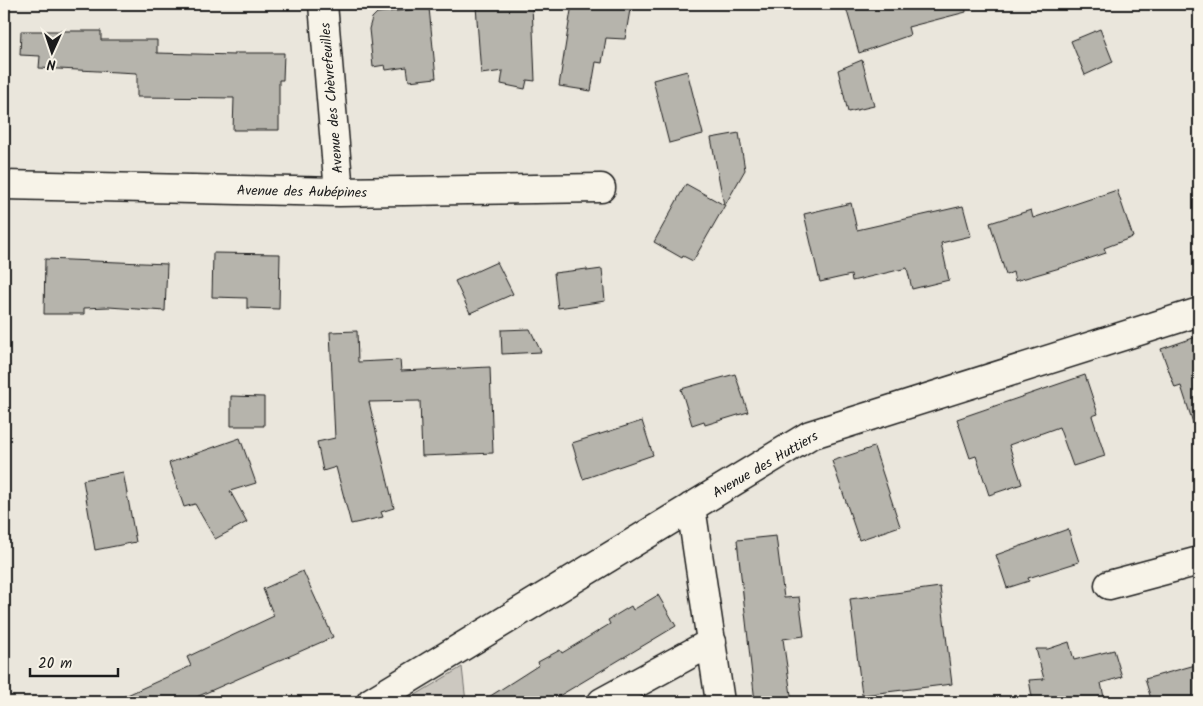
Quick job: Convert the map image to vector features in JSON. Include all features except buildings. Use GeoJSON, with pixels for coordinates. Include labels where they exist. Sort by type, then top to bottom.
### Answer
{"type":"FeatureCollection","features":[{"type":"Feature","properties":{"kind":"street","name":"Avenue des Chèvrefeuilles"},"geometry":{"type":"LineString","coordinates":[[323,4],[339,192]]}},
{"type":"Feature","properties":{"kind":"street","name":"Avenue des Aubépines"},"geometry":{"type":"LineString","coordinates":[[4,185],[339,192],[601,188]]}},
{"type":"Feature","properties":{"kind":"street","name":"Avenue des Huttiers"},"geometry":{"type":"LineString","coordinates":[[371,702],[810,435],[1199,312]]}},
{"type":"Feature","properties":{"kind":"street"},"geometry":{"type":"LineString","coordinates":[[691,507],[720,702]]}},
{"type":"Feature","properties":{"kind":"street"},"geometry":{"type":"LineString","coordinates":[[1109,585],[1199,561]]}},
{"type":"Feature","properties":{"kind":"street"},"geometry":{"type":"LineString","coordinates":[[602,702],[712,642]]}},
{"type":"Feature","properties":{"kind":"shaded area"},"geometry":{"type":"Polygon","coordinates":[[[462,667],[466,702],[404,702],[462,667]]]}}]}
